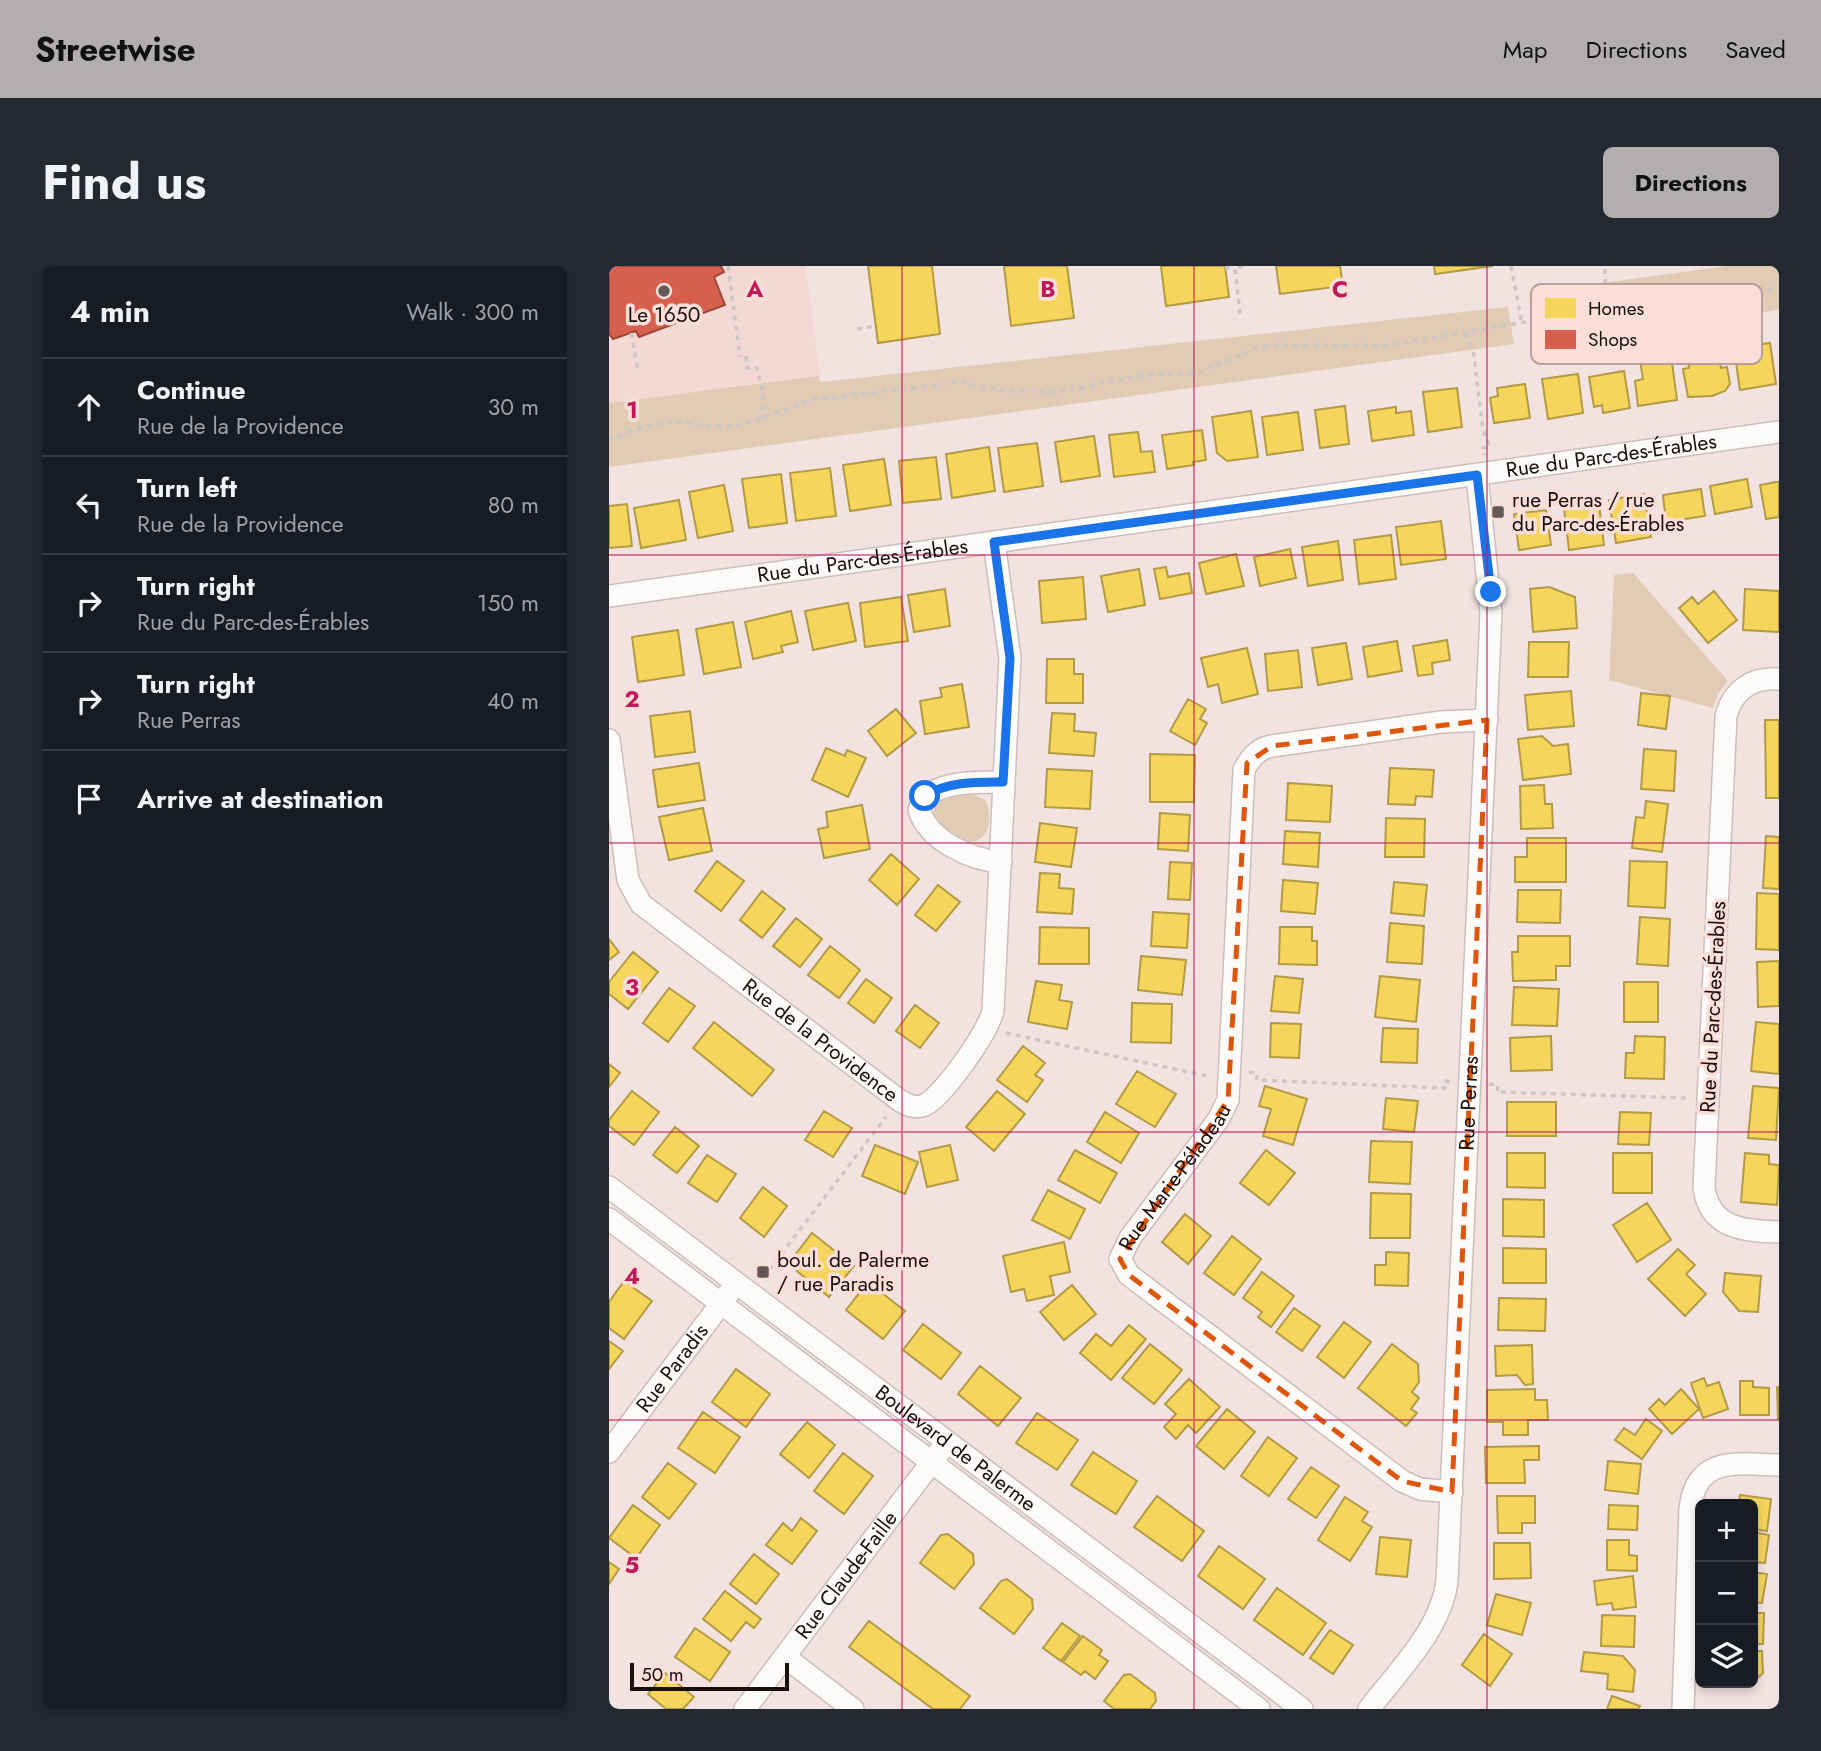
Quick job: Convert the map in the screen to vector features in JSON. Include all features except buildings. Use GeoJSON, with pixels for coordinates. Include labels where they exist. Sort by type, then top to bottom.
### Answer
{"type":"FeatureCollection","features":[{"type":"Feature","properties":{"kind":"street","name":"Rue du Parc-des-Érables"},"geometry":{"type":"LineString","coordinates":[[609,596],[994,542],[1481,468],[1779,432]]}},
{"type":"Feature","properties":{"kind":"street","name":"Rue Perras"},"geometry":{"type":"LineString","coordinates":[[1369,1709],[1433,1625],[1443,1604],[1447,1581],[1491,592],[1481,468]]}},
{"type":"Feature","properties":{"kind":"street","name":"Rue de la Providence"},"geometry":{"type":"LineString","coordinates":[[609,740],[628,880],[641,904],[911,1107],[922,1106],[934,1097],[991,1018],[1010,658],[994,542]]}},
{"type":"Feature","properties":{"kind":"street","name":"Rue du Parc-des-Érables"},"geometry":{"type":"LineString","coordinates":[[1779,679],[1761,679],[1742,688],[1729,706],[1726,716],[1704,1187],[1709,1206],[1732,1228],[1779,1232]]}},
{"type":"Feature","properties":{"kind":"street","name":"Rue Marie-Péladeau"},"geometry":{"type":"LineString","coordinates":[[1452,1492],[1420,1489],[1402,1481],[1129,1275],[1120,1259],[1130,1238],[1218,1120],[1229,1100],[1244,770],[1247,763],[1259,750],[1272,746],[1441,722],[1487,720]]}},
{"type":"Feature","properties":{"kind":"street"},"geometry":{"type":"LineString","coordinates":[[1001,862],[983,861],[964,853],[927,825],[919,810],[925,796],[942,788],[968,783],[1003,782]]}},
{"type":"Feature","properties":{"kind":"street","name":"Boulevard de Palerme"},"geometry":{"type":"LineString","coordinates":[[609,1187],[1302,1709]]}},
{"type":"Feature","properties":{"kind":"street","name":"Boulevard de Palerme"},"geometry":{"type":"LineString","coordinates":[[609,1219],[1259,1709]]}},
{"type":"Feature","properties":{"kind":"street","name":"Rue Paradis"},"geometry":{"type":"LineString","coordinates":[[609,1452],[736,1283]]}},
{"type":"Feature","properties":{"kind":"street","name":"Rue Claude-Faille"},"geometry":{"type":"LineString","coordinates":[[745,1709],[947,1441]]}},
{"type":"Feature","properties":{"kind":"street"},"geometry":{"type":"LineString","coordinates":[[1683,1709],[1690,1509],[1695,1487],[1707,1472],[1723,1465],[1779,1465]]}},
{"type":"Feature","properties":{"kind":"street"},"geometry":{"type":"LineString","coordinates":[[785,1657],[853,1709]]}},
{"type":"Feature","properties":{"kind":"path"},"geometry":{"type":"LineString","coordinates":[[728,266],[740,357]]}},
{"type":"Feature","properties":{"kind":"path"},"geometry":{"type":"LineString","coordinates":[[1225,268],[1248,266]]}},
{"type":"Feature","properties":{"kind":"path"},"geometry":{"type":"LineString","coordinates":[[1511,266],[1522,324]]}},
{"type":"Feature","properties":{"kind":"path"},"geometry":{"type":"LineString","coordinates":[[1235,267],[1240,314]]}},
{"type":"Feature","properties":{"kind":"path"},"geometry":{"type":"LineString","coordinates":[[1605,269],[1605,284]]}},
{"type":"Feature","properties":{"kind":"path"},"geometry":{"type":"LineString","coordinates":[[731,293],[738,292]]}},
{"type":"Feature","properties":{"kind":"path"},"geometry":{"type":"LineString","coordinates":[[609,439],[648,426],[673,422],[723,427],[762,419],[810,400],[960,382],[1003,391],[1057,393],[1137,376],[1197,373],[1254,349],[1274,345],[1391,345],[1531,322]]}},
{"type":"Feature","properties":{"kind":"path"},"geometry":{"type":"LineString","coordinates":[[857,329],[875,326]]}},
{"type":"Feature","properties":{"kind":"path"},"geometry":{"type":"LineString","coordinates":[[631,332],[638,370]]}},
{"type":"Feature","properties":{"kind":"path"},"geometry":{"type":"LineString","coordinates":[[1465,334],[1473,348],[1483,430],[1489,439],[1490,447],[1483,448],[1481,468]]}},
{"type":"Feature","properties":{"kind":"path"},"geometry":{"type":"LineString","coordinates":[[746,356],[747,369],[757,368],[763,393],[762,419]]}},
{"type":"Feature","properties":{"kind":"path"},"geometry":{"type":"LineString","coordinates":[[1001,1031],[1217,1078]]}},
{"type":"Feature","properties":{"kind":"path"},"geometry":{"type":"LineString","coordinates":[[1245,1072],[1258,1073],[1257,1080],[1445,1088],[1445,1081],[1457,1082]]}},
{"type":"Feature","properties":{"kind":"path"},"geometry":{"type":"LineString","coordinates":[[1483,1083],[1498,1084],[1497,1092],[1694,1098]]}},
{"type":"Feature","properties":{"kind":"path"},"geometry":{"type":"LineString","coordinates":[[762,1280],[890,1111]]}},
{"type":"Feature","properties":{"kind":"highlighted area"},"geometry":{"type":"Polygon","coordinates":[[[1487,720],[1470,1082],[1452,1492],[1402,1481],[1129,1275],[1120,1259],[1228,1100],[1247,763],[1272,746],[1487,720]]]}},
{"type":"Feature","properties":{"kind":"shaded area"},"geometry":{"type":"Polygon","coordinates":[[[609,266],[806,266],[820,376],[609,403],[609,266]]]}},
{"type":"Feature","properties":{"kind":"shaded area"},"geometry":{"type":"Polygon","coordinates":[[[1727,266],[1779,266],[1779,310],[1762,312],[1762,284],[1595,284],[1727,266]]]}},
{"type":"Feature","properties":{"kind":"shaded area"},"geometry":{"type":"Polygon","coordinates":[[[1508,307],[1514,344],[609,467],[609,403],[818,376],[821,382],[1508,307]]]}},
{"type":"Feature","properties":{"kind":"shaded area"},"geometry":{"type":"Polygon","coordinates":[[[1633,573],[1728,681],[1718,694],[1713,708],[1609,680],[1614,575],[1633,573]]]}},
{"type":"Feature","properties":{"kind":"shaded area"},"geometry":{"type":"Polygon","coordinates":[[[971,793],[986,801],[989,821],[981,838],[968,842],[944,827],[933,813],[938,802],[943,799],[971,793]]]}},
{"type":"Feature","properties":{"kind":"place","name":"Le 1650"},"geometry":{"type":"Point","coordinates":[664,291]}},
{"type":"Feature","properties":{"kind":"place","name":"rue Perras / rue du Parc-des-Érables"},"geometry":{"type":"Point","coordinates":[1498,512]}},
{"type":"Feature","properties":{"kind":"place","name":"boul. de Palerme / rue Paradis"},"geometry":{"type":"Point","coordinates":[763,1272]}},
{"type":"Feature","properties":{"kind":"route"},"geometry":{"type":"LineString","coordinates":[[925,796],[942,788],[968,783],[1003,782],[1010,658],[994,542],[1477,475],[1491,592]]}}]}
